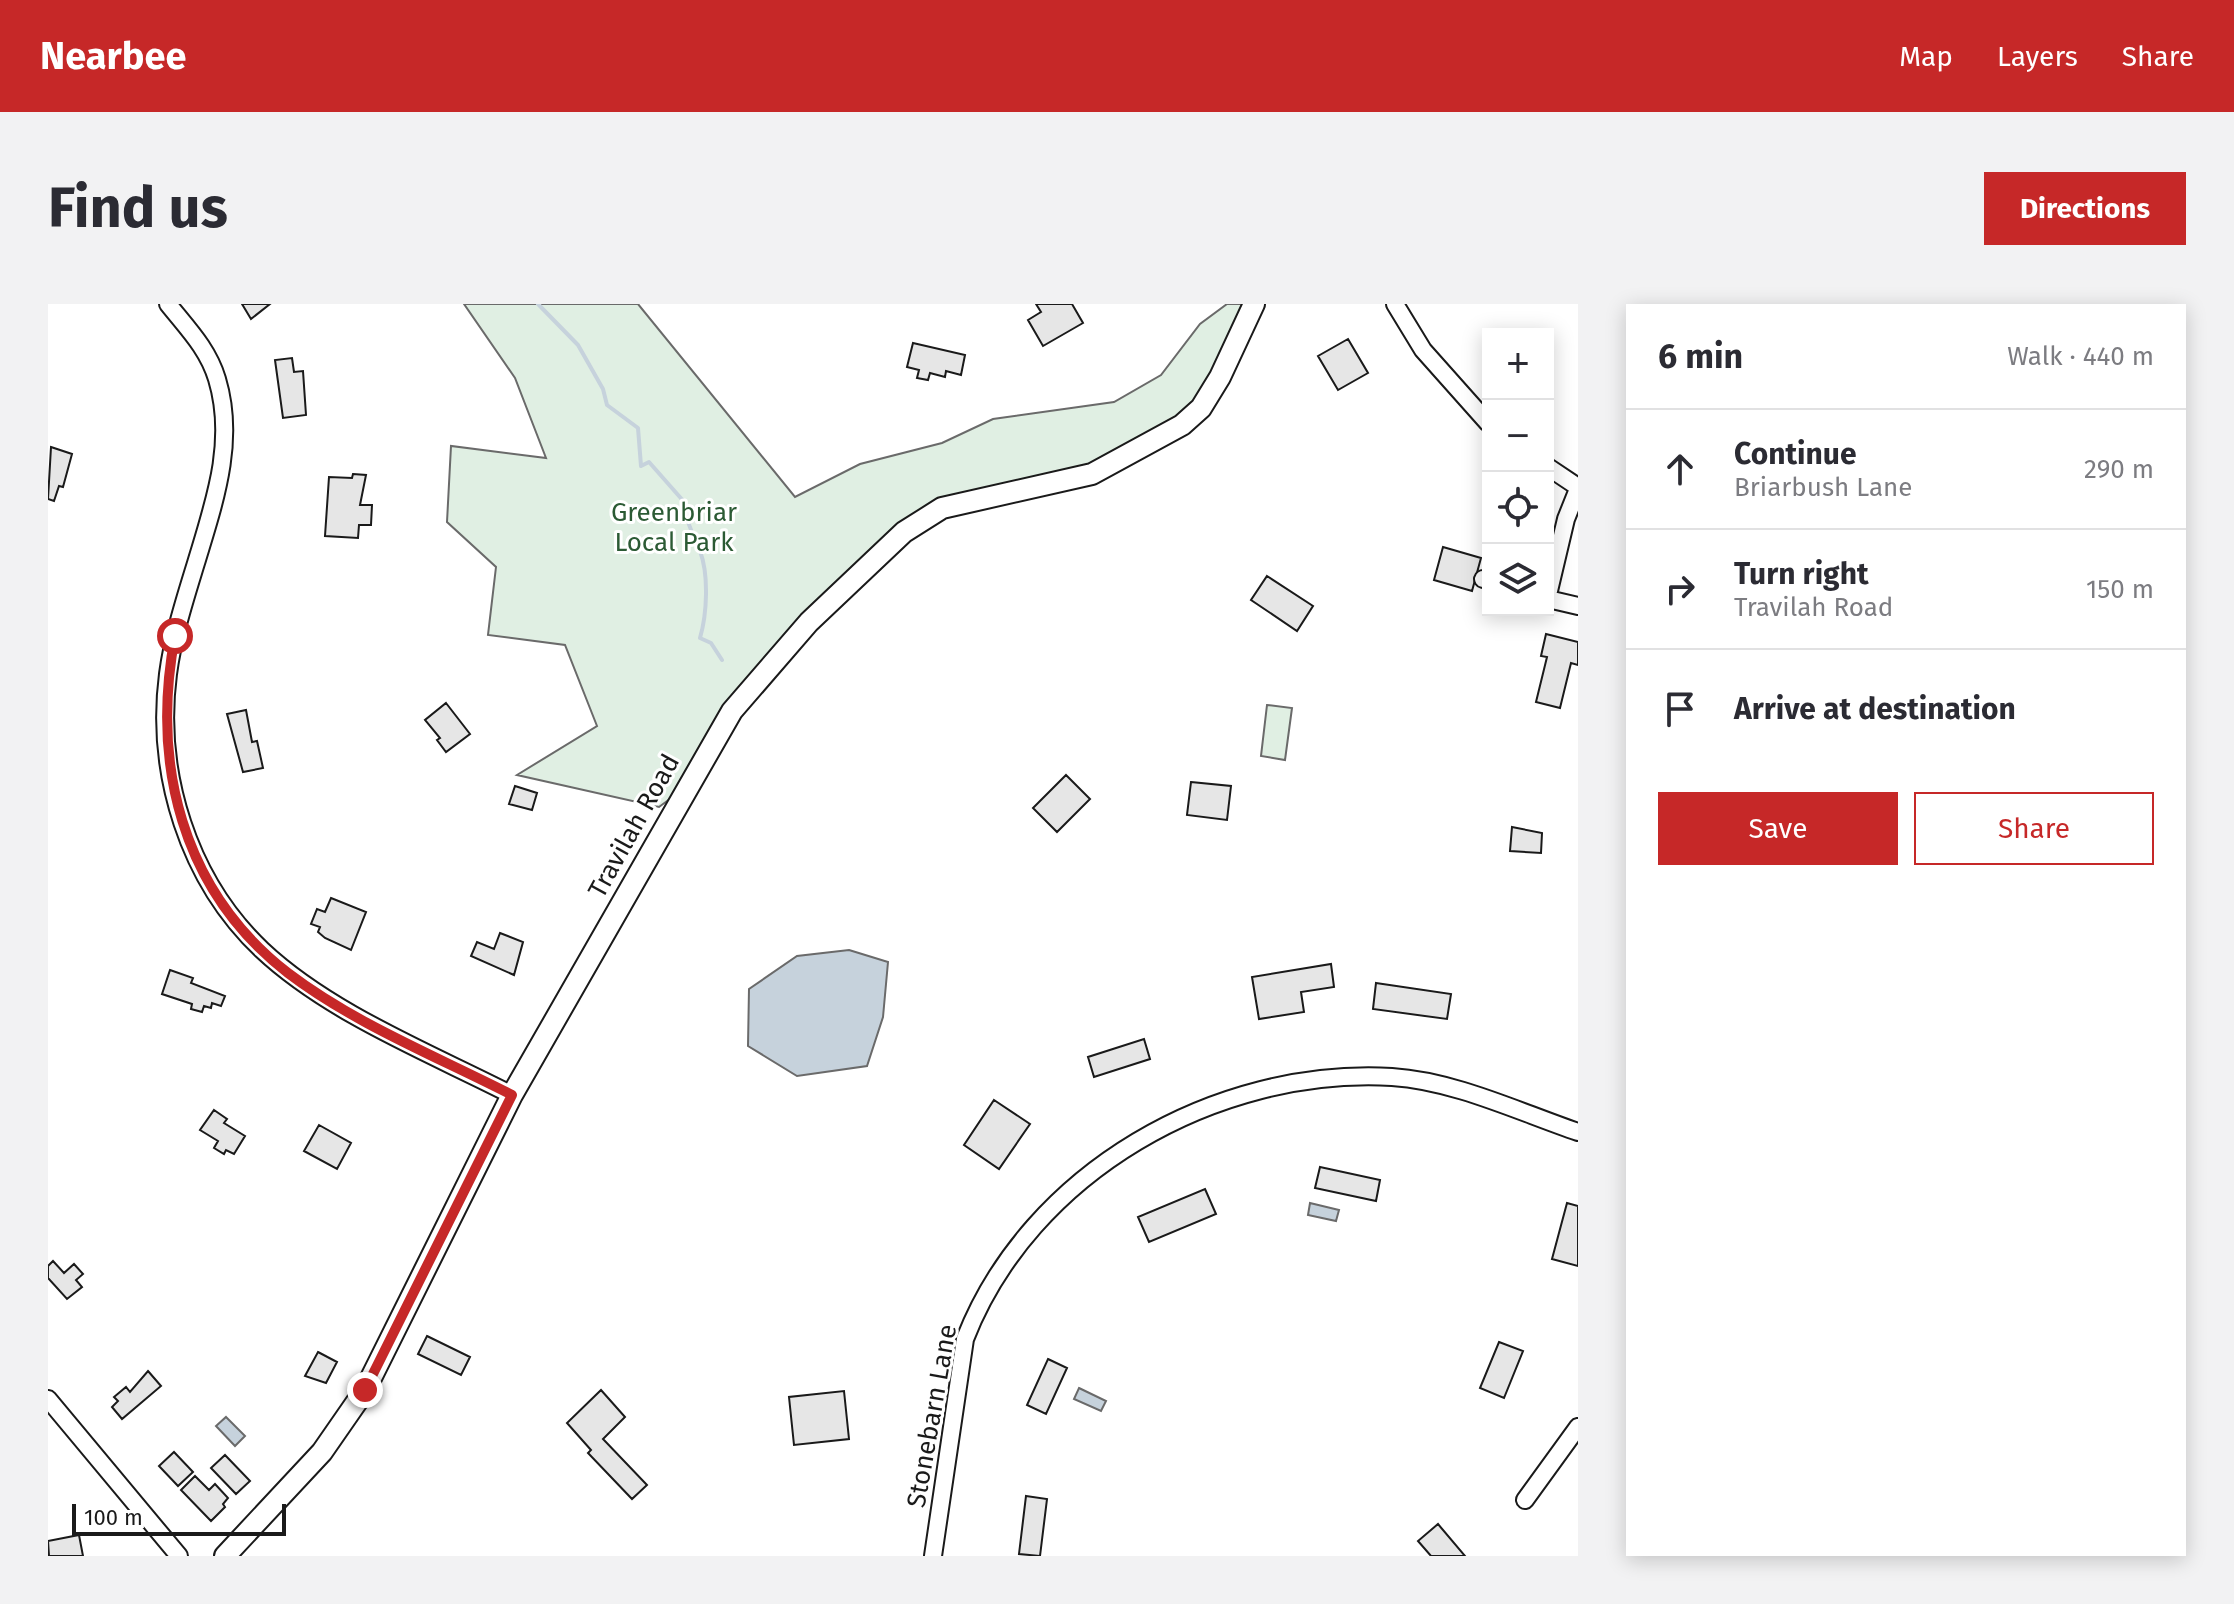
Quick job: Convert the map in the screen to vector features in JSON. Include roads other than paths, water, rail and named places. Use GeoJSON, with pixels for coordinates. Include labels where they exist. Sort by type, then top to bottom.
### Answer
{"type":"FeatureCollection","features":[{"type":"Feature","properties":{"kind":"main road","name":"Travilah Road"},"geometry":{"type":"LineString","coordinates":[[225,1556],[322,1452],[365,1390],[512,1095],[709,746],[732,711],[809,622],[904,532],[942,508],[1092,474],[1182,425],[1201,408],[1220,377],[1254,304]]}},
{"type":"Feature","properties":{"kind":"street"},"geometry":{"type":"LineString","coordinates":[[168,304],[198,339],[208,356],[217,379],[225,435],[218,490],[175,636],[165,699],[169,771],[187,835],[206,878],[227,909],[261,949],[289,973],[342,1007],[512,1095]]}},
{"type":"Feature","properties":{"kind":"street"},"geometry":{"type":"LineString","coordinates":[[1395,304],[1423,350],[1482,416]]}},
{"type":"Feature","properties":{"kind":"street"},"geometry":{"type":"LineString","coordinates":[[1554,471],[1578,488],[1566,519],[1554,571]]}},
{"type":"Feature","properties":{"kind":"street"},"geometry":{"type":"LineString","coordinates":[[1554,599],[1578,606]]}},
{"type":"Feature","properties":{"kind":"street","name":"Stonebarn Lane"},"geometry":{"type":"LineString","coordinates":[[933,1556],[965,1339],[978,1306],[1015,1247],[1073,1185],[1107,1160],[1181,1117],[1261,1090],[1345,1076],[1395,1078],[1446,1087],[1578,1132]]}},
{"type":"Feature","properties":{"kind":"street"},"geometry":{"type":"LineString","coordinates":[[48,1399],[179,1556]]}},
{"type":"Feature","properties":{"kind":"street"},"geometry":{"type":"LineString","coordinates":[[1525,1500],[1578,1427]]}},
{"type":"Feature","properties":{"kind":"waterway"},"geometry":{"type":"LineString","coordinates":[[538,304],[578,345],[603,389],[607,405],[638,428],[641,466],[649,462],[686,504],[688,523],[705,571],[705,606],[700,638],[711,643],[722,660]]}},
{"type":"Feature","properties":{"kind":"park label","name":"Greenbriar Local Park"},"geometry":{"type":"Point","coordinates":[674,527]}}]}
